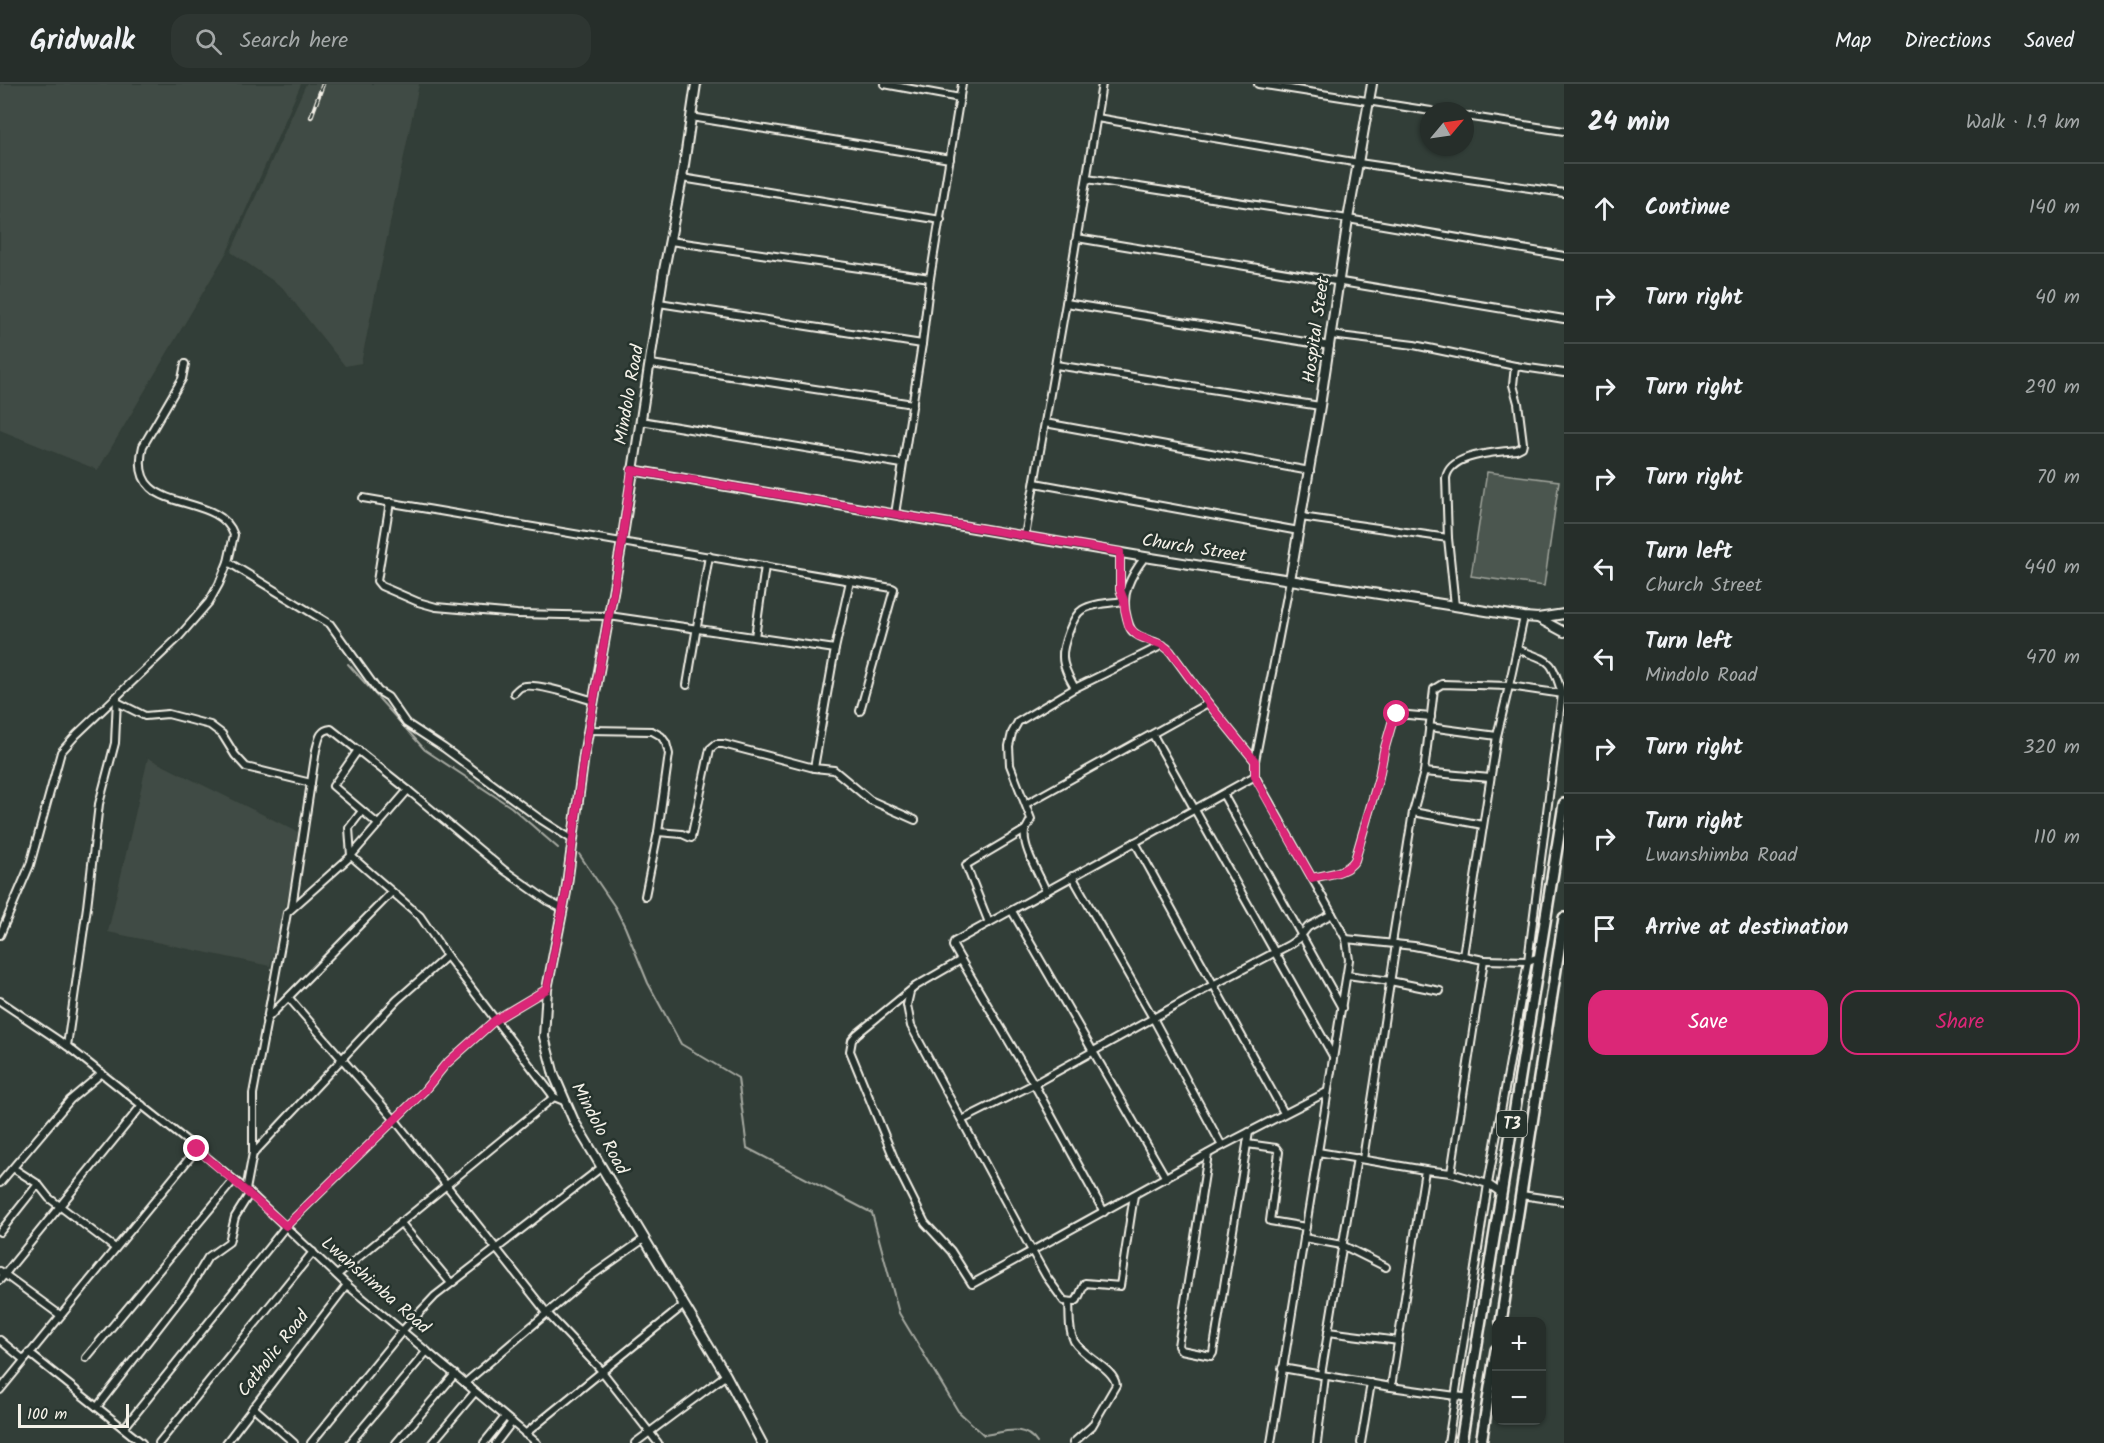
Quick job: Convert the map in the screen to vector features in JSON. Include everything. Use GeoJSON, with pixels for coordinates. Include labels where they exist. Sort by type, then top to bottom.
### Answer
{"type":"FeatureCollection","features":[{"type":"Feature","properties":{"kind":"highway","name":"T3"},"geometry":{"type":"LineString","coordinates":[[1461,1443],[1564,804]]}},
{"type":"Feature","properties":{"kind":"highway","name":"T3"},"geometry":{"type":"LineString","coordinates":[[1502,1317],[1564,918]]}},
{"type":"Feature","properties":{"kind":"highway"},"geometry":{"type":"LineString","coordinates":[[1481,1443],[1493,1371]]}},
{"type":"Feature","properties":{"kind":"street","name":"Mindolo Road"},"geometry":{"type":"LineString","coordinates":[[696,84],[622,542],[580,780],[563,909],[547,989],[544,1036],[564,1101],[726,1375],[762,1443]]}},
{"type":"Feature","properties":{"kind":"street"},"geometry":{"type":"LineString","coordinates":[[884,84],[960,98]]}},
{"type":"Feature","properties":{"kind":"street"},"geometry":{"type":"LineString","coordinates":[[895,514],[962,84]]}},
{"type":"Feature","properties":{"kind":"street"},"geometry":{"type":"LineString","coordinates":[[1025,536],[1056,365],[1102,84]]}},
{"type":"Feature","properties":{"kind":"street"},"geometry":{"type":"LineString","coordinates":[[1258,84],[1420,109]]}},
{"type":"Feature","properties":{"kind":"street","name":"Hospital Steet"},"geometry":{"type":"LineString","coordinates":[[1290,580],[1310,471],[1348,219],[1372,84]]}},
{"type":"Feature","properties":{"kind":"street"},"geometry":{"type":"LineString","coordinates":[[691,117],[950,159]]}},
{"type":"Feature","properties":{"kind":"street"},"geometry":{"type":"LineString","coordinates":[[1474,117],[1564,131]]}},
{"type":"Feature","properties":{"kind":"street"},"geometry":{"type":"LineString","coordinates":[[1097,118],[1359,163],[1564,193]]}},
{"type":"Feature","properties":{"kind":"street"},"geometry":{"type":"LineString","coordinates":[[682,178],[940,220]]}},
{"type":"Feature","properties":{"kind":"street"},"geometry":{"type":"LineString","coordinates":[[1087,179],[1348,219],[1564,256]]}},
{"type":"Feature","properties":{"kind":"street"},"geometry":{"type":"LineString","coordinates":[[1077,238],[1564,319]]}},
{"type":"Feature","properties":{"kind":"street"},"geometry":{"type":"LineString","coordinates":[[669,241],[930,278]]}},
{"type":"Feature","properties":{"kind":"street"},"geometry":{"type":"LineString","coordinates":[[659,303],[922,344]]}},
{"type":"Feature","properties":{"kind":"street"},"geometry":{"type":"LineString","coordinates":[[1066,303],[1330,346]]}},
{"type":"Feature","properties":{"kind":"street"},"geometry":{"type":"LineString","coordinates":[[1331,335],[1414,345],[1515,366],[1564,373]]}},
{"type":"Feature","properties":{"kind":"street"},"geometry":{"type":"LineString","coordinates":[[0,935],[30,866],[61,752],[77,734],[117,700],[177,639],[208,602],[228,562],[234,535],[226,523],[202,508],[162,497],[153,490],[142,471],[140,458],[144,446],[182,379],[185,364]]}},
{"type":"Feature","properties":{"kind":"street"},"geometry":{"type":"LineString","coordinates":[[651,364],[913,404]]}},
{"type":"Feature","properties":{"kind":"street"},"geometry":{"type":"LineString","coordinates":[[1056,365],[1320,405]]}},
{"type":"Feature","properties":{"kind":"street"},"geometry":{"type":"LineString","coordinates":[[1455,606],[1448,538],[1447,471],[1451,465],[1468,457],[1516,450],[1522,447],[1518,403],[1513,385],[1515,366]]}},
{"type":"Feature","properties":{"kind":"street"},"geometry":{"type":"LineString","coordinates":[[641,421],[902,464]]}},
{"type":"Feature","properties":{"kind":"street"},"geometry":{"type":"LineString","coordinates":[[1045,423],[1310,471]]}},
{"type":"Feature","properties":{"kind":"street","name":"Church Street"},"geometry":{"type":"LineString","coordinates":[[632,470],[1145,557],[1538,618]]}},
{"type":"Feature","properties":{"kind":"street"},"geometry":{"type":"LineString","coordinates":[[1035,483],[1299,531]]}},
{"type":"Feature","properties":{"kind":"street"},"geometry":{"type":"LineString","coordinates":[[363,498],[894,589],[860,711]]}},
{"type":"Feature","properties":{"kind":"street"},"geometry":{"type":"LineString","coordinates":[[390,502],[377,581],[381,586],[418,603],[436,607],[517,614],[609,616],[835,650]]}},
{"type":"Feature","properties":{"kind":"street"},"geometry":{"type":"LineString","coordinates":[[1301,517],[1448,538]]}},
{"type":"Feature","properties":{"kind":"street"},"geometry":{"type":"LineString","coordinates":[[1120,552],[1120,590],[1129,627],[1133,633],[1163,645],[1170,651],[1255,761]]}},
{"type":"Feature","properties":{"kind":"street"},"geometry":{"type":"LineString","coordinates":[[687,685],[709,556]]}},
{"type":"Feature","properties":{"kind":"street"},"geometry":{"type":"LineString","coordinates":[[1124,600],[1132,575],[1145,557]]}},
{"type":"Feature","properties":{"kind":"street"},"geometry":{"type":"LineString","coordinates":[[228,562],[330,624],[378,691],[388,697],[406,723],[573,840]]}},
{"type":"Feature","properties":{"kind":"street"},"geometry":{"type":"LineString","coordinates":[[755,637],[765,566]]}},
{"type":"Feature","properties":{"kind":"street"},"geometry":{"type":"LineString","coordinates":[[814,768],[850,580]]}},
{"type":"Feature","properties":{"kind":"street"},"geometry":{"type":"LineString","coordinates":[[1271,1443],[1349,960],[1346,939],[1255,776],[1255,761],[1290,580]]}},
{"type":"Feature","properties":{"kind":"street"},"geometry":{"type":"LineString","coordinates":[[1075,688],[1068,676],[1062,657],[1077,614],[1085,608],[1124,600]]}},
{"type":"Feature","properties":{"kind":"street"},"geometry":{"type":"LineString","coordinates":[[1538,618],[1564,614]]}},
{"type":"Feature","properties":{"kind":"street"},"geometry":{"type":"LineString","coordinates":[[1463,956],[1497,736],[1524,617]]}},
{"type":"Feature","properties":{"kind":"street"},"geometry":{"type":"LineString","coordinates":[[1538,618],[1564,632]]}},
{"type":"Feature","properties":{"kind":"street"},"geometry":{"type":"LineString","coordinates":[[1046,891],[1025,841],[1025,831],[1031,819],[1010,765],[1009,746],[1012,733],[1018,722],[1075,688],[1163,645]]}},
{"type":"Feature","properties":{"kind":"street"},"geometry":{"type":"LineString","coordinates":[[1448,1443],[1488,1184],[1528,960],[1563,694],[1554,668],[1548,661],[1517,649]]}},
{"type":"Feature","properties":{"kind":"street"},"geometry":{"type":"LineString","coordinates":[[1317,1443],[1328,1332],[1390,981],[1413,812],[1424,771],[1432,694],[1437,685],[1442,684],[1509,686],[1563,694]]}},
{"type":"Feature","properties":{"kind":"street"},"geometry":{"type":"LineString","coordinates":[[513,693],[526,686],[546,688],[594,700]]}},
{"type":"Feature","properties":{"kind":"street"},"geometry":{"type":"LineString","coordinates":[[117,700],[145,716],[168,714],[210,725],[222,734],[235,755],[246,767],[310,783]]}},
{"type":"Feature","properties":{"kind":"street"},"geometry":{"type":"LineString","coordinates":[[67,1046],[99,804],[115,743],[117,700]]}},
{"type":"Feature","properties":{"kind":"street"},"geometry":{"type":"LineString","coordinates":[[1026,804],[1208,703]]}},
{"type":"Feature","properties":{"kind":"street"},"geometry":{"type":"LineString","coordinates":[[1312,878],[1343,870],[1351,866],[1355,860],[1394,716],[1402,714],[1431,717]]}},
{"type":"Feature","properties":{"kind":"street"},"geometry":{"type":"LineString","coordinates":[[1430,727],[1497,736]]}},
{"type":"Feature","properties":{"kind":"street"},"geometry":{"type":"LineString","coordinates":[[97,1407],[190,1287],[208,1257],[229,1242],[235,1217],[248,1192],[253,1153],[253,1094],[285,919],[291,907],[310,783],[321,732],[331,729],[504,870],[563,909]]}},
{"type":"Feature","properties":{"kind":"street"},"geometry":{"type":"LineString","coordinates":[[589,730],[652,731],[661,736],[666,743],[669,754],[658,832],[645,896]]}},
{"type":"Feature","properties":{"kind":"street"},"geometry":{"type":"LineString","coordinates":[[1152,735],[1334,1056]]}},
{"type":"Feature","properties":{"kind":"street"},"geometry":{"type":"LineString","coordinates":[[658,832],[682,834],[691,838],[710,749],[716,744],[814,768],[834,770],[870,800],[915,820]]}},
{"type":"Feature","properties":{"kind":"street"},"geometry":{"type":"LineString","coordinates":[[358,750],[333,786],[379,825]]}},
{"type":"Feature","properties":{"kind":"street"},"geometry":{"type":"LineString","coordinates":[[1424,771],[1490,778]]}},
{"type":"Feature","properties":{"kind":"street"},"geometry":{"type":"LineString","coordinates":[[1104,1212],[1034,1084],[953,944],[1255,776]]}},
{"type":"Feature","properties":{"kind":"street"},"geometry":{"type":"LineString","coordinates":[[291,907],[351,856],[408,790]]}},
{"type":"Feature","properties":{"kind":"street"},"geometry":{"type":"LineString","coordinates":[[1223,794],[1342,1008]]}},
{"type":"Feature","properties":{"kind":"street"},"geometry":{"type":"LineString","coordinates":[[362,811],[349,828],[351,856],[420,916],[447,956],[554,1097],[564,1101]]}},
{"type":"Feature","properties":{"kind":"street"},"geometry":{"type":"LineString","coordinates":[[1413,812],[1484,825]]}},
{"type":"Feature","properties":{"kind":"street"},"geometry":{"type":"LineString","coordinates":[[989,923],[966,865],[1025,831]]}},
{"type":"Feature","properties":{"kind":"street"},"geometry":{"type":"LineString","coordinates":[[1135,842],[1284,1113]]}},
{"type":"Feature","properties":{"kind":"street"},"geometry":{"type":"LineString","coordinates":[[1072,876],[1153,1018],[1222,1146]]}},
{"type":"Feature","properties":{"kind":"street"},"geometry":{"type":"LineString","coordinates":[[266,1021],[392,892]]}},
{"type":"Feature","properties":{"kind":"street"},"geometry":{"type":"LineString","coordinates":[[1012,910],[1167,1178]]}},
{"type":"Feature","properties":{"kind":"street"},"geometry":{"type":"LineString","coordinates":[[962,1120],[1034,1084],[1289,945],[1308,927],[1332,914]]}},
{"type":"Feature","properties":{"kind":"street"},"geometry":{"type":"LineString","coordinates":[[1346,939],[1394,944],[1484,960],[1528,960],[1539,957]]}},
{"type":"Feature","properties":{"kind":"street"},"geometry":{"type":"LineString","coordinates":[[253,1153],[397,1000],[447,956]]}},
{"type":"Feature","properties":{"kind":"street"},"geometry":{"type":"LineString","coordinates":[[961,960],[916,986],[857,1034],[852,1040],[850,1051],[900,1173],[925,1222],[951,1251],[971,1283],[1222,1146],[1327,1092]]}},
{"type":"Feature","properties":{"kind":"street"},"geometry":{"type":"LineString","coordinates":[[1451,1173],[1484,960]]}},
{"type":"Feature","properties":{"kind":"street"},"geometry":{"type":"LineString","coordinates":[[1347,975],[1440,991]]}},
{"type":"Feature","properties":{"kind":"street"},"geometry":{"type":"LineString","coordinates":[[124,1428],[286,1226],[424,1091],[445,1065],[495,1020],[547,989]]}},
{"type":"Feature","properties":{"kind":"street"},"geometry":{"type":"LineString","coordinates":[[910,992],[907,1005],[911,1026],[1032,1251],[1060,1297],[1069,1303]]}},
{"type":"Feature","properties":{"kind":"street"},"geometry":{"type":"LineString","coordinates":[[289,998],[343,1057],[547,1313],[601,1370],[658,1443]]}},
{"type":"Feature","properties":{"kind":"street","name":"Lwanshimba Road"},"geometry":{"type":"LineString","coordinates":[[0,1000],[67,1046],[197,1149],[286,1226],[347,1285],[537,1443]]}},
{"type":"Feature","properties":{"kind":"street"},"geometry":{"type":"LineString","coordinates":[[0,1183],[70,1100],[102,1073]]}},
{"type":"Feature","properties":{"kind":"street"},"geometry":{"type":"LineString","coordinates":[[336,1275],[554,1097]]}},
{"type":"Feature","properties":{"kind":"street"},"geometry":{"type":"LineString","coordinates":[[60,1315],[1,1275],[142,1105]]}},
{"type":"Feature","properties":{"kind":"street"},"geometry":{"type":"LineString","coordinates":[[1208,1154],[1178,1346],[1181,1350],[1211,1356],[1249,1132]]}},
{"type":"Feature","properties":{"kind":"street"},"geometry":{"type":"LineString","coordinates":[[1246,1144],[1278,1149],[1270,1221],[1306,1227]]}},
{"type":"Feature","properties":{"kind":"street"},"geometry":{"type":"LineString","coordinates":[[0,1390],[197,1149]]}},
{"type":"Feature","properties":{"kind":"street"},"geometry":{"type":"LineString","coordinates":[[1318,1152],[1451,1173],[1488,1184],[1502,1193]]}},
{"type":"Feature","properties":{"kind":"street"},"geometry":{"type":"LineString","coordinates":[[14,1167],[38,1184],[49,1198],[115,1248]]}},
{"type":"Feature","properties":{"kind":"street"},"geometry":{"type":"LineString","coordinates":[[311,1443],[403,1330],[451,1283],[602,1167]]}},
{"type":"Feature","properties":{"kind":"street"},"geometry":{"type":"LineString","coordinates":[[1391,1387],[1425,1170]]}},
{"type":"Feature","properties":{"kind":"street"},"geometry":{"type":"LineString","coordinates":[[86,1358],[234,1180]]}},
{"type":"Feature","properties":{"kind":"street"},"geometry":{"type":"LineString","coordinates":[[0,1232],[38,1184]]}},
{"type":"Feature","properties":{"kind":"street"},"geometry":{"type":"LineString","coordinates":[[1069,1303],[1077,1300],[1084,1283],[1120,1286],[1134,1195]]}},
{"type":"Feature","properties":{"kind":"street"},"geometry":{"type":"LineString","coordinates":[[1521,1195],[1564,1201]]}},
{"type":"Feature","properties":{"kind":"street"},"geometry":{"type":"LineString","coordinates":[[400,1222],[451,1283]]}},
{"type":"Feature","properties":{"kind":"street"},"geometry":{"type":"LineString","coordinates":[[1304,1238],[1342,1245],[1386,1267]]}},
{"type":"Feature","properties":{"kind":"street"},"geometry":{"type":"LineString","coordinates":[[465,1383],[601,1267],[644,1239]]}},
{"type":"Feature","properties":{"kind":"street"},"geometry":{"type":"LineString","coordinates":[[159,1443],[312,1252]]}},
{"type":"Feature","properties":{"kind":"street","name":"Catholic Road"},"geometry":{"type":"LineString","coordinates":[[226,1443],[347,1285]]}},
{"type":"Feature","properties":{"kind":"street"},"geometry":{"type":"LineString","coordinates":[[1069,1303],[1071,1333],[1076,1343],[1085,1354],[1113,1374],[1116,1385],[1092,1426],[1073,1443]]}},
{"type":"Feature","properties":{"kind":"street"},"geometry":{"type":"LineString","coordinates":[[525,1434],[601,1370],[684,1305]]}},
{"type":"Feature","properties":{"kind":"street"},"geometry":{"type":"LineString","coordinates":[[1328,1332],[1399,1341]]}},
{"type":"Feature","properties":{"kind":"street"},"geometry":{"type":"LineString","coordinates":[[0,1340],[24,1360]]}},
{"type":"Feature","properties":{"kind":"street"},"geometry":{"type":"LineString","coordinates":[[350,1443],[427,1351]]}},
{"type":"Feature","properties":{"kind":"street"},"geometry":{"type":"LineString","coordinates":[[29,1353],[142,1443]]}},
{"type":"Feature","properties":{"kind":"street"},"geometry":{"type":"LineString","coordinates":[[1282,1368],[1470,1398]]}},
{"type":"Feature","properties":{"kind":"street"},"geometry":{"type":"LineString","coordinates":[[396,1443],[455,1374]]}},
{"type":"Feature","properties":{"kind":"street"},"geometry":{"type":"LineString","coordinates":[[635,1443],[726,1375]]}},
{"type":"Feature","properties":{"kind":"street"},"geometry":{"type":"LineString","coordinates":[[1361,1443],[1371,1383]]}},
{"type":"Feature","properties":{"kind":"street"},"geometry":{"type":"LineString","coordinates":[[432,1443],[476,1392]]}},
{"type":"Feature","properties":{"kind":"street"},"geometry":{"type":"LineString","coordinates":[[253,1407],[294,1443]]}},
{"type":"Feature","properties":{"kind":"street"},"geometry":{"type":"LineString","coordinates":[[484,1443],[505,1417]]}},
{"type":"Feature","properties":{"kind":"street"},"geometry":{"type":"LineString","coordinates":[[496,1443],[512,1422]]}},
{"type":"Feature","properties":{"kind":"shaded area"},"geometry":{"type":"Polygon","coordinates":[[[0,84],[301,84],[228,250],[98,470],[0,430],[0,84]]]}},
{"type":"Feature","properties":{"kind":"shaded area"},"geometry":{"type":"Polygon","coordinates":[[[306,84],[419,84],[361,363],[345,366],[282,287],[231,252],[306,84]]]}},
{"type":"Feature","properties":{"kind":"shaded area"},"geometry":{"type":"Polygon","coordinates":[[[1487,472],[1559,481],[1544,586],[1471,576],[1487,472]]]}},
{"type":"Feature","properties":{"kind":"shaded area"},"geometry":{"type":"Polygon","coordinates":[[[148,758],[304,835],[270,966],[108,932],[148,758]]]}},
{"type":"Feature","properties":{"kind":"waterway"},"geometry":{"type":"LineString","coordinates":[[348,664],[425,750],[511,807],[558,848]]}},
{"type":"Feature","properties":{"kind":"waterway"},"geometry":{"type":"LineString","coordinates":[[579,854],[615,907],[648,983],[681,1044],[738,1078],[747,1148],[872,1213],[899,1313],[958,1411],[984,1435],[1014,1430],[1026,1433],[1037,1443]]}},
{"type":"Feature","properties":{"kind":"railway"},"geometry":{"type":"LineString","coordinates":[[311,117],[323,84]]}},
{"type":"Feature","properties":{"kind":"route"},"geometry":{"type":"LineString","coordinates":[[197,1149],[286,1226],[424,1091],[445,1065],[495,1020],[547,989],[566,892],[584,755],[622,542],[632,470],[1120,552],[1119,584],[1129,627],[1138,636],[1166,646],[1255,761],[1255,776],[1258,783],[1312,878],[1343,870],[1351,866],[1355,860],[1394,716],[1397,714]]}}]}
